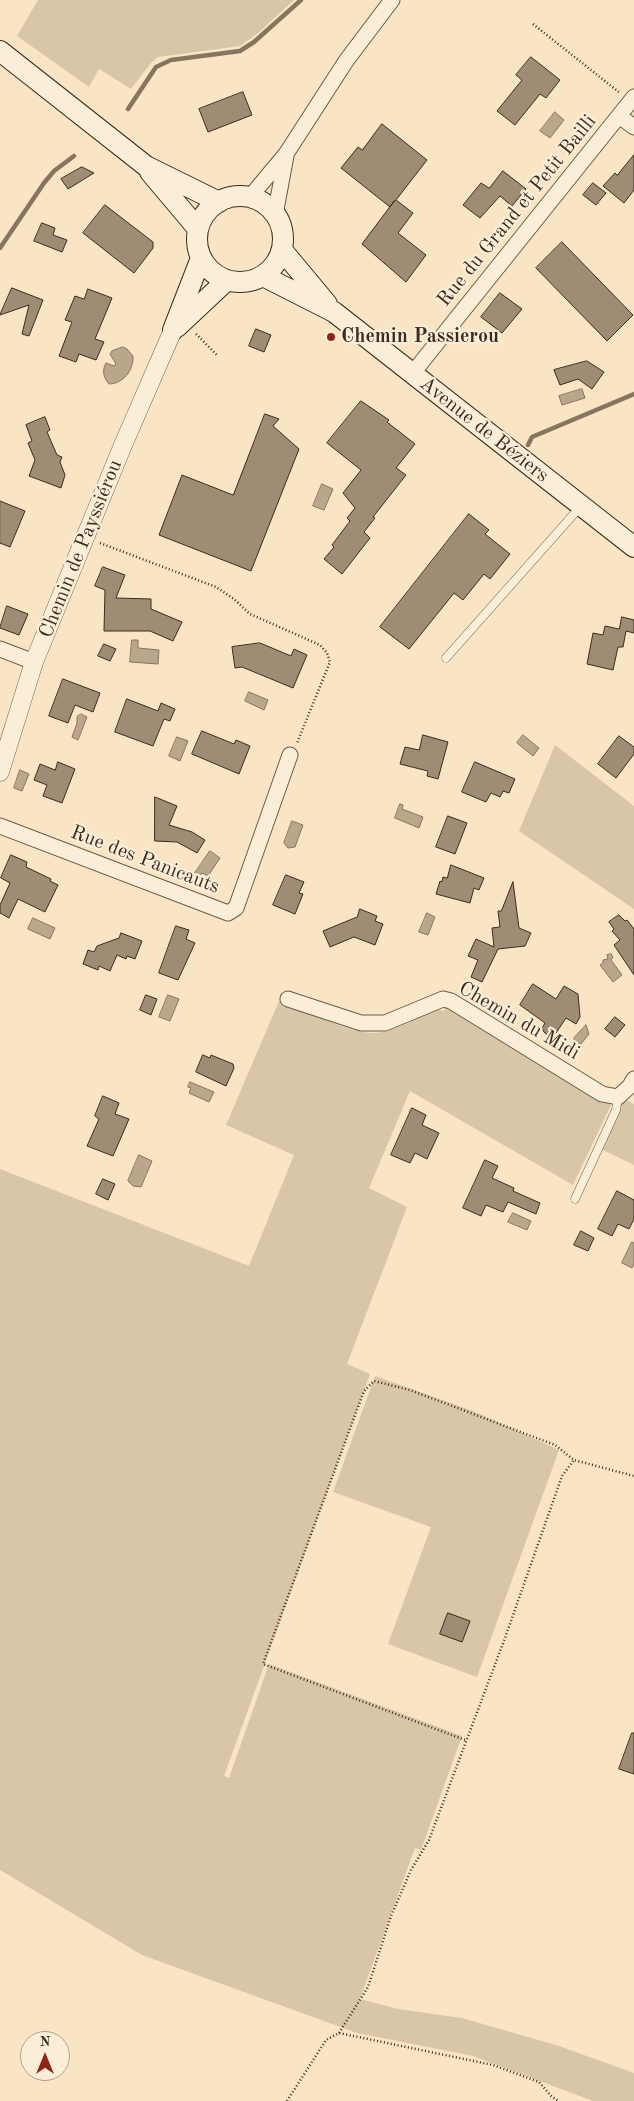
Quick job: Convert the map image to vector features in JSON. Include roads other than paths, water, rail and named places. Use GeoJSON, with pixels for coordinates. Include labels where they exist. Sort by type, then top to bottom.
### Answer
{"type":"FeatureCollection","features":[{"type":"Feature","properties":{"kind":"main road"},"geometry":{"type":"LineString","coordinates":[[0,51],[146,166],[219,202]]}},
{"type":"Feature","properties":{"kind":"main road"},"geometry":{"type":"LineString","coordinates":[[146,166],[198,229]]}},
{"type":"Feature","properties":{"kind":"main road"},"geometry":{"type":"LineString","coordinates":[[240,196],[250,197],[260,201],[276,214],[282,232],[282,250],[278,260],[263,276],[239,283],[226,280],[207,268],[201,258],[196,239],[202,218],[219,202],[240,196]]}},
{"type":"Feature","properties":{"kind":"main road","name":"Avenue de Béziers"},"geometry":{"type":"LineString","coordinates":[[282,250],[334,312],[634,547]]}},
{"type":"Feature","properties":{"kind":"main road","name":"Chemin de Payssiérou"},"geometry":{"type":"LineString","coordinates":[[173,330],[201,258]]}},
{"type":"Feature","properties":{"kind":"main road","name":"Avenue de Béziers"},"geometry":{"type":"LineString","coordinates":[[263,276],[334,312]]}},
{"type":"Feature","properties":{"kind":"main road","name":"Chemin de Payssiérou"},"geometry":{"type":"LineString","coordinates":[[173,330],[226,280]]}},
{"type":"Feature","properties":{"kind":"street"},"geometry":{"type":"LineString","coordinates":[[250,197],[286,154],[346,61],[392,0]]}},
{"type":"Feature","properties":{"kind":"street","name":"Rue du Grand et Petit Bailli"},"geometry":{"type":"LineString","coordinates":[[412,374],[632,99]]}},
{"type":"Feature","properties":{"kind":"street"},"geometry":{"type":"LineString","coordinates":[[619,116],[634,128]]}},
{"type":"Feature","properties":{"kind":"street"},"geometry":{"type":"LineString","coordinates":[[276,214],[286,154]]}},
{"type":"Feature","properties":{"kind":"street","name":"Chemin de Payssiérou"},"geometry":{"type":"LineString","coordinates":[[0,772],[34,662],[154,371],[173,330]]}},
{"type":"Feature","properties":{"kind":"street"},"geometry":{"type":"LineString","coordinates":[[0,649],[34,662]]}},
{"type":"Feature","properties":{"kind":"street","name":"Rue des Panicauts"},"geometry":{"type":"LineString","coordinates":[[0,826],[228,913],[236,908],[290,755]]}},
{"type":"Feature","properties":{"kind":"street","name":"Chemin du Midi"},"geometry":{"type":"LineString","coordinates":[[288,999],[361,1023],[385,1023],[443,999],[451,1001],[602,1094],[618,1097]]}},
{"type":"Feature","properties":{"kind":"street"},"geometry":{"type":"LineString","coordinates":[[618,1097],[630,1086],[634,1079]]}},
{"type":"Feature","properties":{"kind":"lane"},"geometry":{"type":"LineString","coordinates":[[446,658],[581,506]]}},
{"type":"Feature","properties":{"kind":"lane"},"geometry":{"type":"LineString","coordinates":[[575,1199],[616,1110],[618,1097]]}},
{"type":"Feature","properties":{"kind":"waterway"},"geometry":{"type":"LineString","coordinates":[[128,109],[156,67],[171,60],[240,51],[254,42],[301,0]]}},
{"type":"Feature","properties":{"kind":"waterway"},"geometry":{"type":"LineString","coordinates":[[0,248],[44,183],[54,171],[74,156]]}},
{"type":"Feature","properties":{"kind":"waterway"},"geometry":{"type":"LineString","coordinates":[[528,445],[532,437],[634,394]]}},
{"type":"Feature","properties":{"kind":"place","name":"Chemin Passierou"},"geometry":{"type":"Point","coordinates":[331,337]}}]}
